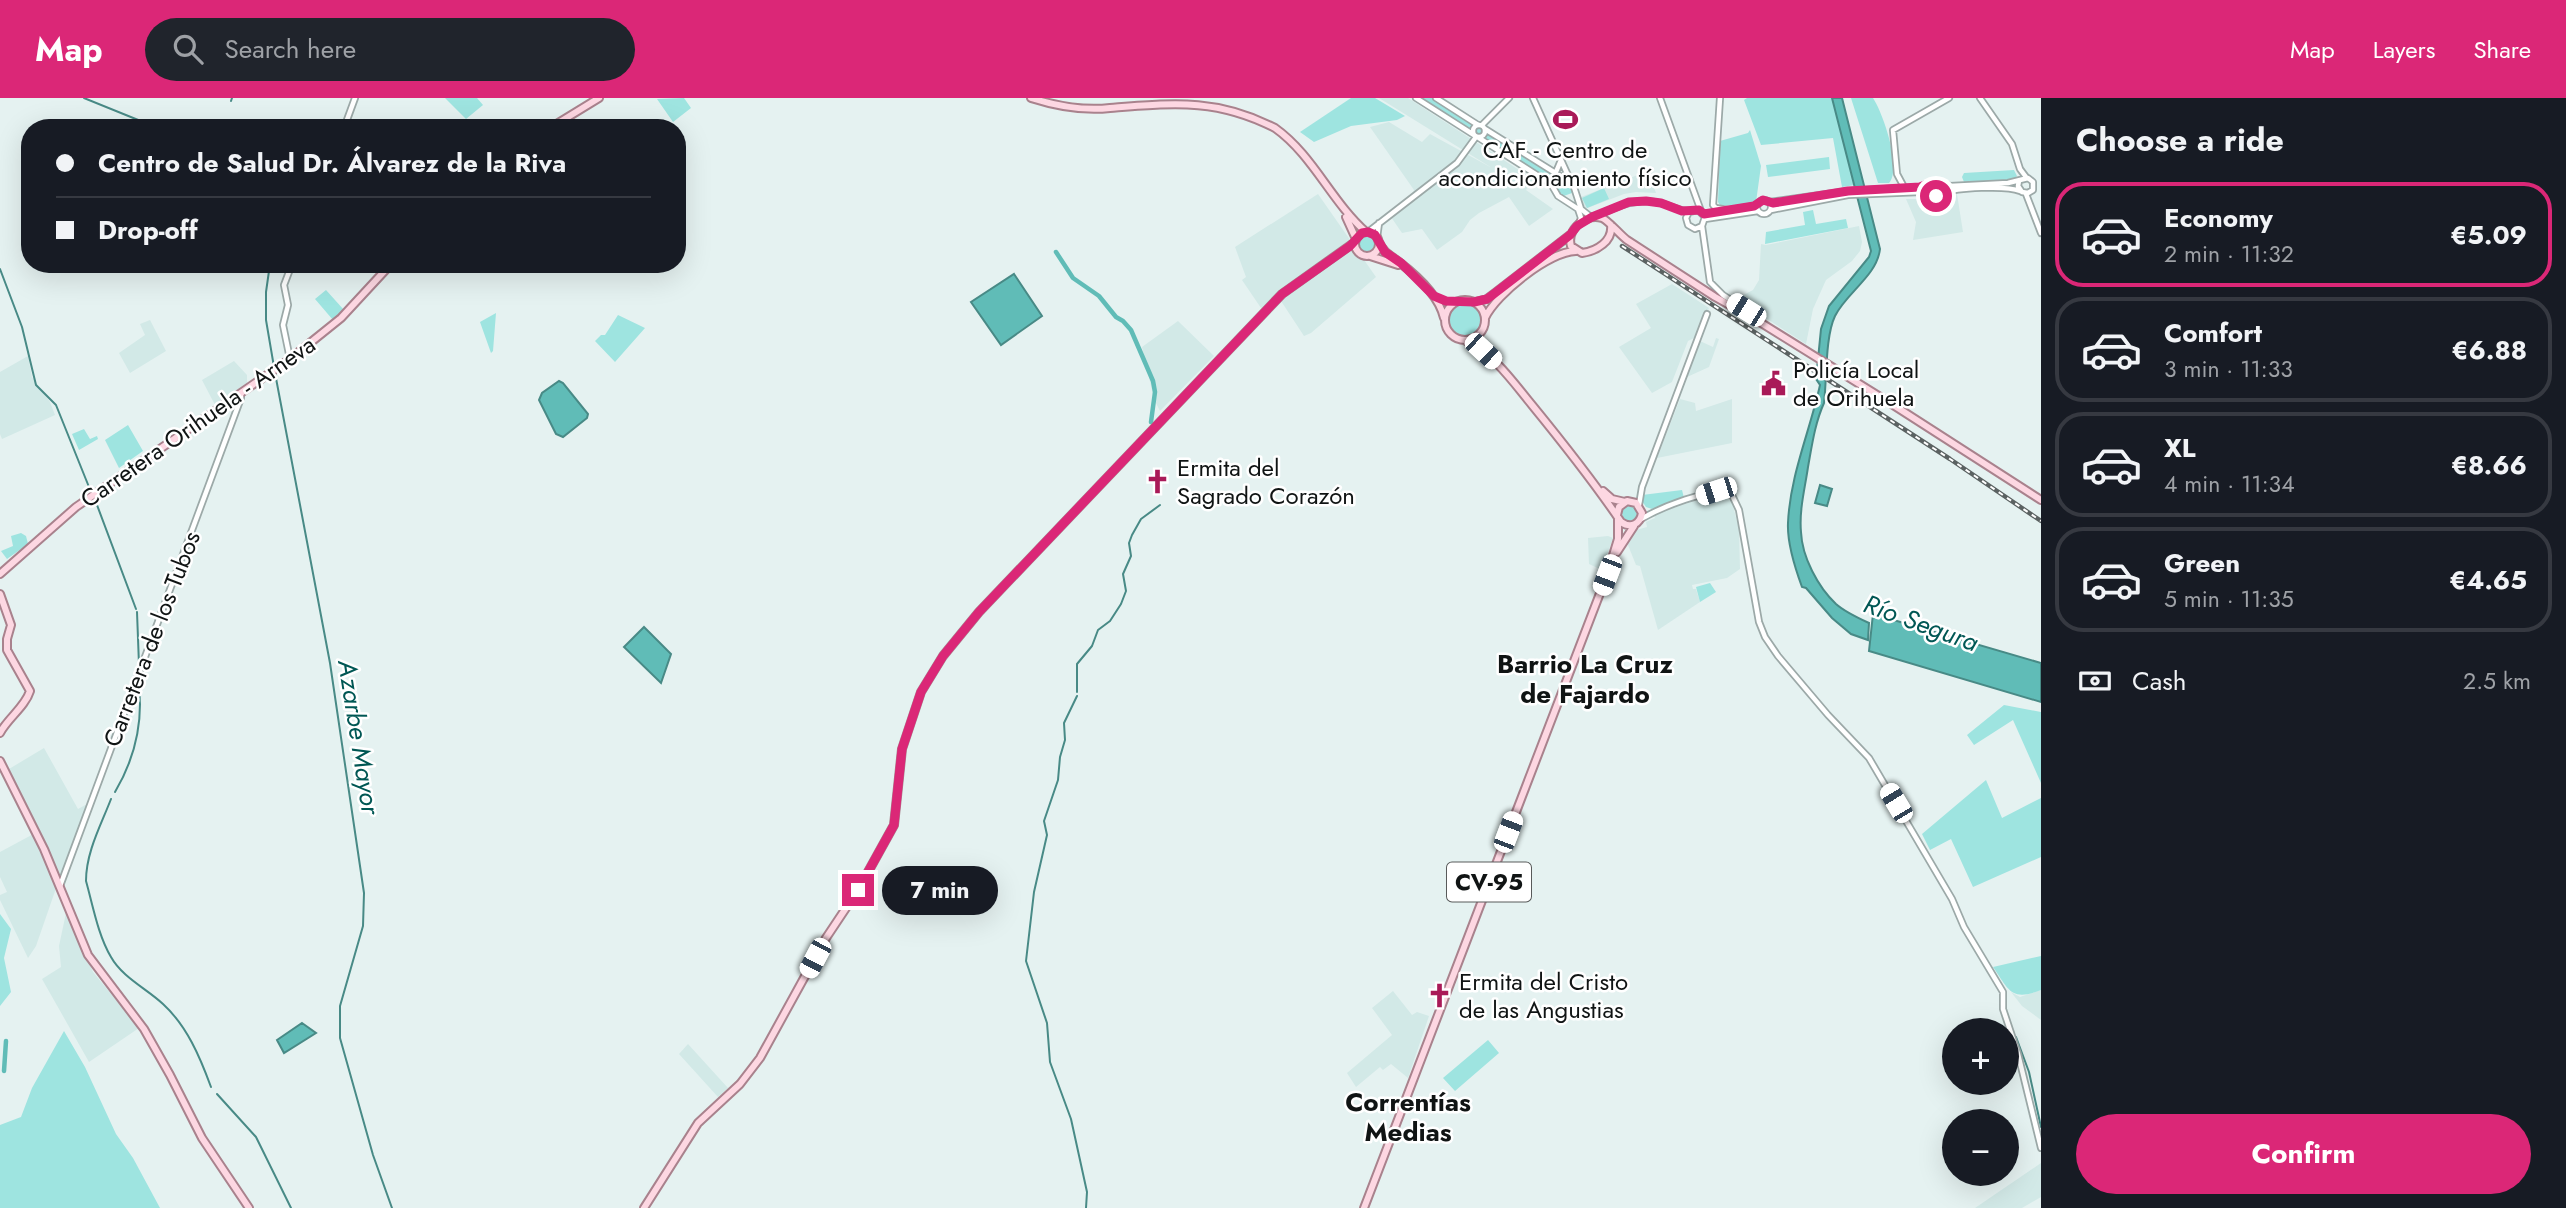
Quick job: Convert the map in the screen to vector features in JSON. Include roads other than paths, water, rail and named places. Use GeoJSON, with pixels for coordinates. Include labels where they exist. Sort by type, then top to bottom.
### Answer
{"type":"FeatureCollection","features":[{"type":"Feature","properties":{"kind":"main road"},"geometry":{"type":"LineString","coordinates":[[565,119],[599,98]]}},
{"type":"Feature","properties":{"kind":"main road"},"geometry":{"type":"LineString","coordinates":[[1031,98],[1084,108],[1186,100],[1212,101],[1241,109],[1260,118],[1292,141],[1304,155],[1340,206],[1356,241],[1357,252],[1366,256],[1376,253],[1378,240]]}},
{"type":"Feature","properties":{"kind":"main road"},"geometry":{"type":"LineString","coordinates":[[1340,206],[1378,240],[1385,252],[1434,296],[1441,306],[1452,335],[1483,351],[1494,361]]}},
{"type":"Feature","properties":{"kind":"main road"},"geometry":{"type":"LineString","coordinates":[[1434,296],[1446,301],[1474,302],[1487,299],[1570,235],[1577,226],[1593,217],[1603,218],[1627,240],[1715,297],[1813,354]]}},
{"type":"Feature","properties":{"kind":"main road"},"geometry":{"type":"LineString","coordinates":[[1608,240],[1612,231],[1610,224]]}},
{"type":"Feature","properties":{"kind":"main road"},"geometry":{"type":"LineString","coordinates":[[644,1208],[698,1123],[740,1084],[760,1058],[826,938],[886,841],[894,825],[902,749],[921,692],[943,656],[979,612],[1282,294],[1367,232]]}},
{"type":"Feature","properties":{"kind":"main road"},"geometry":{"type":"LineString","coordinates":[[1570,235],[1570,243],[1576,251]]}},
{"type":"Feature","properties":{"kind":"main road"},"geometry":{"type":"LineString","coordinates":[[1589,477],[1608,496],[1639,506],[1638,522],[1628,526],[1618,517],[1589,477],[1494,361],[1485,347],[1485,318],[1497,299],[1552,257],[1576,251],[1587,253],[1608,240],[1627,240]]}},
{"type":"Feature","properties":{"kind":"main road"},"geometry":{"type":"LineString","coordinates":[[1334,257],[1351,253],[1390,262],[1409,272]]}},
{"type":"Feature","properties":{"kind":"main road","name":"Carretera Orihuela - Arneva"},"geometry":{"type":"LineString","coordinates":[[0,574],[93,495],[290,359],[341,318],[383,273]]}},
{"type":"Feature","properties":{"kind":"main road"},"geometry":{"type":"LineString","coordinates":[[1715,297],[1758,318],[2041,500]]}},
{"type":"Feature","properties":{"kind":"main road"},"geometry":{"type":"LineString","coordinates":[[1445,320],[1448,309],[1458,301]]}},
{"type":"Feature","properties":{"kind":"main road"},"geometry":{"type":"LineString","coordinates":[[1474,302],[1483,311],[1485,318]]}},
{"type":"Feature","properties":{"kind":"main road"},"geometry":{"type":"LineString","coordinates":[[1466,341],[1483,331]]}},
{"type":"Feature","properties":{"kind":"main road","name":"CV-95"},"geometry":{"type":"LineString","coordinates":[[1614,556],[1619,507],[1628,501]]}},
{"type":"Feature","properties":{"kind":"main road","name":"CV-95"},"geometry":{"type":"LineString","coordinates":[[1364,1208],[1614,556],[1638,522]]}},
{"type":"Feature","properties":{"kind":"main road"},"geometry":{"type":"LineString","coordinates":[[0,593],[11,625],[7,650],[30,691],[29,697],[0,733]]}},
{"type":"Feature","properties":{"kind":"main road"},"geometry":{"type":"LineString","coordinates":[[0,761],[60,886],[88,955],[144,1028],[202,1138],[249,1208]]}},
{"type":"Feature","properties":{"kind":"street"},"geometry":{"type":"LineString","coordinates":[[347,119],[355,98]]}},
{"type":"Feature","properties":{"kind":"street"},"geometry":{"type":"LineString","coordinates":[[1416,98],[1551,184],[1558,196],[1578,209],[1581,218],[1577,226]]}},
{"type":"Feature","properties":{"kind":"street"},"geometry":{"type":"LineString","coordinates":[[1436,98],[1571,183]]}},
{"type":"Feature","properties":{"kind":"street"},"geometry":{"type":"LineString","coordinates":[[1476,136],[1473,129],[1483,126],[1509,98]]}},
{"type":"Feature","properties":{"kind":"street"},"geometry":{"type":"LineString","coordinates":[[1533,98],[1583,212],[1593,217],[1629,202],[1646,201],[1661,203],[1676,210],[1699,213],[1758,211],[1765,214],[1771,210],[1848,193]]}},
{"type":"Feature","properties":{"kind":"street"},"geometry":{"type":"LineString","coordinates":[[1660,98],[1697,200],[1710,282],[1723,296],[1758,318]]}},
{"type":"Feature","properties":{"kind":"street"},"geometry":{"type":"LineString","coordinates":[[1720,98],[1713,205],[1730,210]]}},
{"type":"Feature","properties":{"kind":"street"},"geometry":{"type":"LineString","coordinates":[[1878,191],[1894,184],[1897,174],[1893,130],[1949,98]]}},
{"type":"Feature","properties":{"kind":"street"},"geometry":{"type":"LineString","coordinates":[[1980,98],[2012,144],[2020,169],[2023,192],[2032,206],[2041,233]]}},
{"type":"Feature","properties":{"kind":"street"},"geometry":{"type":"LineString","coordinates":[[1476,136],[1484,136],[1483,126]]}},
{"type":"Feature","properties":{"kind":"street"},"geometry":{"type":"LineString","coordinates":[[1367,232],[1457,163],[1476,136]]}},
{"type":"Feature","properties":{"kind":"street"},"geometry":{"type":"LineString","coordinates":[[1551,184],[1561,161],[1559,153]]}},
{"type":"Feature","properties":{"kind":"street"},"geometry":{"type":"LineString","coordinates":[[1897,174],[1904,187]]}},
{"type":"Feature","properties":{"kind":"street"},"geometry":{"type":"LineString","coordinates":[[1887,188],[1920,187],[1935,181],[1950,186],[2022,179],[2036,186]]}},
{"type":"Feature","properties":{"kind":"street"},"geometry":{"type":"LineString","coordinates":[[1940,182],[1944,189],[1942,193]]}},
{"type":"Feature","properties":{"kind":"street"},"geometry":{"type":"LineString","coordinates":[[1930,183],[1928,191],[1932,195]]}},
{"type":"Feature","properties":{"kind":"street"},"geometry":{"type":"LineString","coordinates":[[1686,222],[1686,215],[1754,206],[1763,200],[1769,202],[1878,191],[1920,192],[1936,196],[1951,191],[2003,188],[2023,192],[2036,186]]}},
{"type":"Feature","properties":{"kind":"street"},"geometry":{"type":"LineString","coordinates":[[2032,206],[2036,186]]}},
{"type":"Feature","properties":{"kind":"street"},"geometry":{"type":"LineString","coordinates":[[1564,200],[1576,195]]}},
{"type":"Feature","properties":{"kind":"street"},"geometry":{"type":"LineString","coordinates":[[1769,202],[1771,210]]}},
{"type":"Feature","properties":{"kind":"street"},"geometry":{"type":"LineString","coordinates":[[1758,204],[1758,211]]}},
{"type":"Feature","properties":{"kind":"street"},"geometry":{"type":"LineString","coordinates":[[1610,224],[1612,209]]}},
{"type":"Feature","properties":{"kind":"street"},"geometry":{"type":"LineString","coordinates":[[1676,210],[1692,229],[1702,226]]}},
{"type":"Feature","properties":{"kind":"street"},"geometry":{"type":"LineString","coordinates":[[1378,240],[1379,222]]}},
{"type":"Feature","properties":{"kind":"street"},"geometry":{"type":"LineString","coordinates":[[289,273],[284,285],[288,305],[283,325],[290,359]]}},
{"type":"Feature","properties":{"kind":"street"},"geometry":{"type":"LineString","coordinates":[[1654,510],[1639,506],[1640,490],[1707,314]]}},
{"type":"Feature","properties":{"kind":"street","name":"Carretera de los Tubos"},"geometry":{"type":"LineString","coordinates":[[60,886],[241,392]]}},
{"type":"Feature","properties":{"kind":"street"},"geometry":{"type":"LineString","coordinates":[[1628,501],[1640,490]]}},
{"type":"Feature","properties":{"kind":"street"},"geometry":{"type":"LineString","coordinates":[[1638,522],[1654,510],[1716,491],[1731,492],[1736,500],[1744,530],[1759,622],[1765,637],[1828,716],[1869,758],[2003,992],[2003,1009],[2021,1066],[2041,1148]]}},
{"type":"Feature","properties":{"kind":"waterway","name":"Azarbe Mayor"},"geometry":{"type":"LineString","coordinates":[[84,98],[136,119]]}},
{"type":"Feature","properties":{"kind":"waterway"},"geometry":{"type":"LineString","coordinates":[[1056,252],[1073,278],[1099,296],[1131,330],[1153,381],[1155,392],[1151,422]]}},
{"type":"Feature","properties":{"kind":"waterway"},"geometry":{"type":"LineString","coordinates":[[0,269],[22,327],[36,385],[56,405],[91,492]]}},
{"type":"Feature","properties":{"kind":"waterway","name":"Azarbe Mayor"},"geometry":{"type":"LineString","coordinates":[[269,273],[266,320],[274,367]]}},
{"type":"Feature","properties":{"kind":"waterway","name":"Azarbe Mayor"},"geometry":{"type":"LineString","coordinates":[[275,373],[330,663],[364,893],[363,926],[340,1006],[340,1038],[373,1155],[392,1208]]}},
{"type":"Feature","properties":{"kind":"waterway"},"geometry":{"type":"LineString","coordinates":[[94,497],[136,609]]}},
{"type":"Feature","properties":{"kind":"waterway"},"geometry":{"type":"LineString","coordinates":[[1077,692],[1077,664],[1092,646],[1098,630],[1110,621],[1126,591],[1123,574],[1131,556],[1129,543],[1132,535],[1141,519],[1160,505]]}},
{"type":"Feature","properties":{"kind":"waterway"},"geometry":{"type":"LineString","coordinates":[[137,612],[139,665]]}},
{"type":"Feature","properties":{"kind":"waterway"},"geometry":{"type":"LineString","coordinates":[[115,792],[130,761],[136,739],[140,716],[138,682]]}},
{"type":"Feature","properties":{"kind":"waterway"},"geometry":{"type":"LineString","coordinates":[[1077,696],[1064,723],[1065,740],[1058,780],[1044,821],[1047,835],[1034,892],[1026,961],[1047,1023],[1050,1062],[1071,1119],[1087,1192],[1086,1208]]}},
{"type":"Feature","properties":{"kind":"waterway"},"geometry":{"type":"LineString","coordinates":[[111,799],[95,839],[87,870],[86,881],[99,930],[116,964],[128,977],[163,1004],[179,1022],[197,1053],[211,1087]]}},
{"type":"Feature","properties":{"kind":"waterway"},"geometry":{"type":"LineString","coordinates":[[4,1071],[6,1041]]}},
{"type":"Feature","properties":{"kind":"waterway"},"geometry":{"type":"LineString","coordinates":[[2019,1045],[2029,1072],[2041,1127]]}},
{"type":"Feature","properties":{"kind":"waterway"},"geometry":{"type":"LineString","coordinates":[[217,1094],[256,1137],[291,1208]]}},
{"type":"Feature","properties":{"kind":"railway"},"geometry":{"type":"LineString","coordinates":[[1622,246],[2041,521]]}},
{"type":"Feature","properties":{"kind":"place","name":"CAF - Centro de acondicionamiento físico"},"geometry":{"type":"Point","coordinates":[1565,119]}},
{"type":"Feature","properties":{"kind":"place","name":"Policía Local de Orihuela"},"geometry":{"type":"Point","coordinates":[1773,384]}},
{"type":"Feature","properties":{"kind":"place","name":"Ermita del Sagrado Corazón"},"geometry":{"type":"Point","coordinates":[1157,482]}},
{"type":"Feature","properties":{"kind":"place","name":"Ermita del Cristo de las Angustias"},"geometry":{"type":"Point","coordinates":[1439,996]}},
{"type":"Feature","properties":{"kind":"district","name":"Barrio La Cruz de Fajardo"},"geometry":{"type":"Point","coordinates":[1585,679]}},
{"type":"Feature","properties":{"kind":"district","name":"Correntías Medias"},"geometry":{"type":"Point","coordinates":[1408,1117]}},
{"type":"Feature","properties":{"kind":"water label","name":"Río Segura"},"geometry":{"type":"Point","coordinates":[1921,623]}}]}
